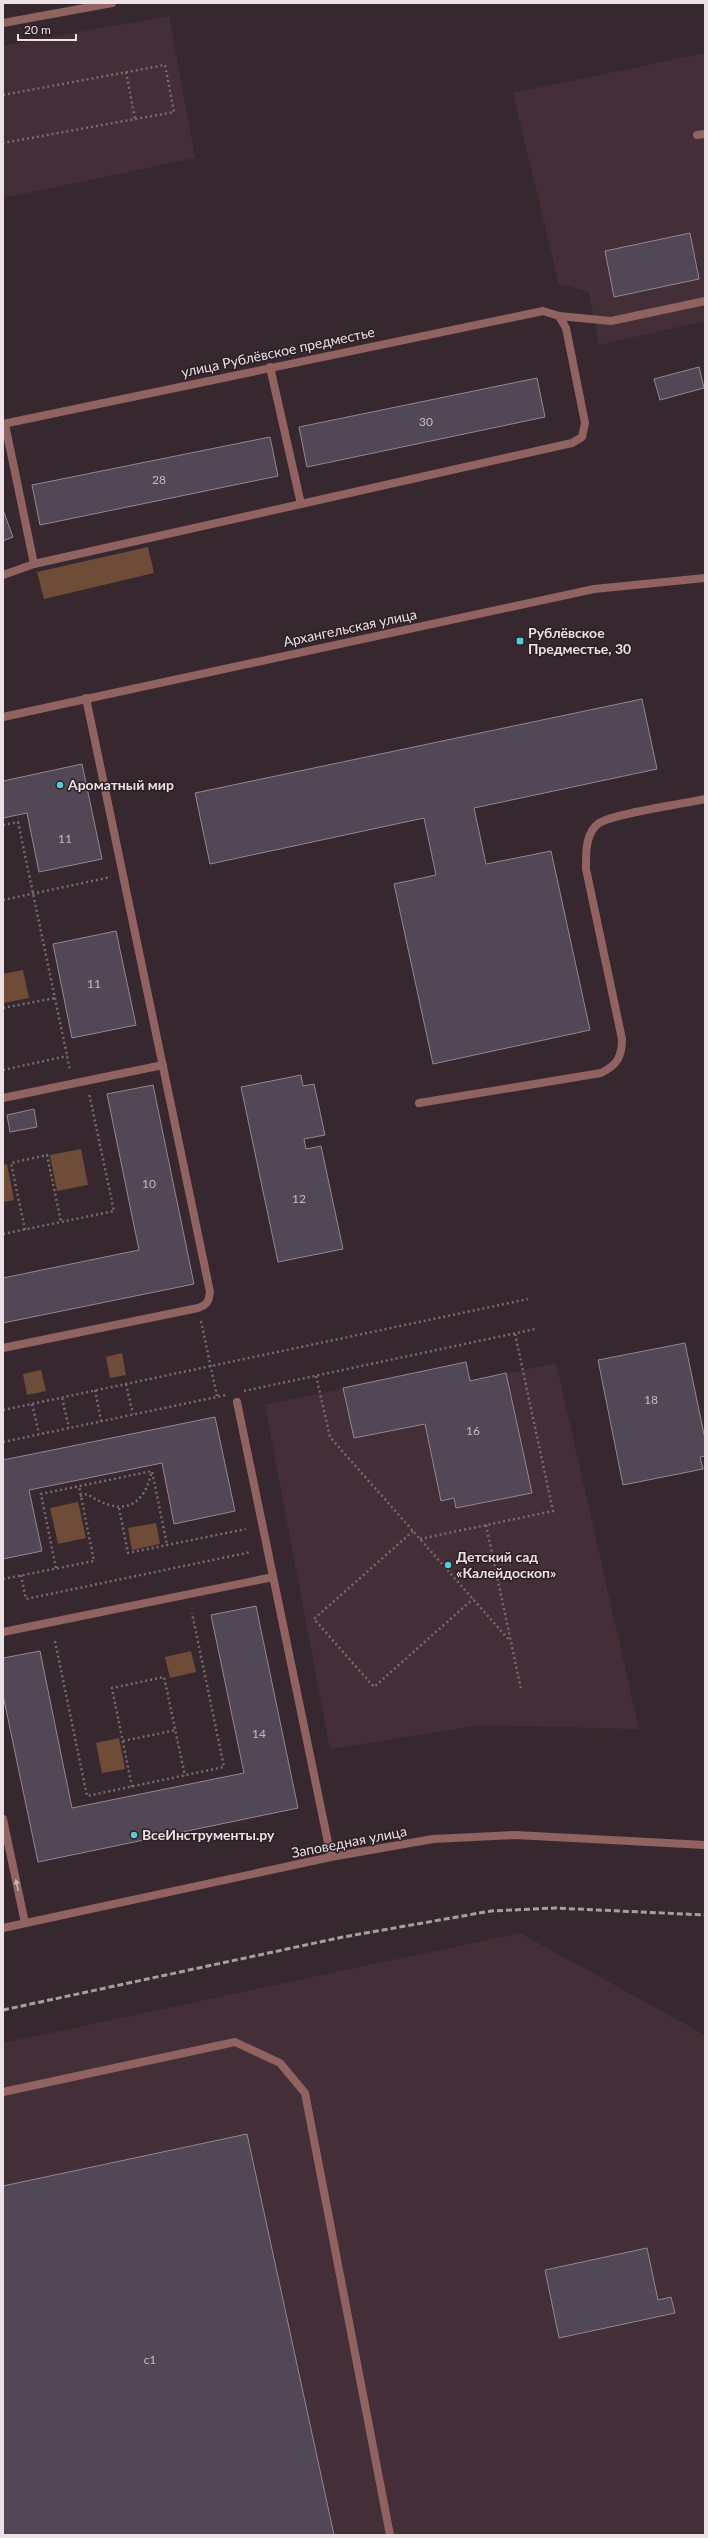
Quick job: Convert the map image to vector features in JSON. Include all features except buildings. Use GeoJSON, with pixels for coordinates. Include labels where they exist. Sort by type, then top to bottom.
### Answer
{"type":"FeatureCollection","features":[{"type":"Feature","properties":{"kind":"street"},"geometry":{"type":"LineString","coordinates":[[3,22],[112,3]]}},
{"type":"Feature","properties":{"kind":"street","name":"улица Рублёвское предместье"},"geometry":{"type":"LineString","coordinates":[[4,424],[270,367],[543,311],[559,316],[612,321],[705,301]]}},
{"type":"Feature","properties":{"kind":"street"},"geometry":{"type":"LineString","coordinates":[[3,575],[34,564],[572,443],[582,437],[585,423],[566,328],[559,316]]}},
{"type":"Feature","properties":{"kind":"street"},"geometry":{"type":"LineString","coordinates":[[270,367],[301,504]]}},
{"type":"Feature","properties":{"kind":"street"},"geometry":{"type":"LineString","coordinates":[[4,424],[34,564]]}},
{"type":"Feature","properties":{"kind":"street","name":"Архангельская улица"},"geometry":{"type":"LineString","coordinates":[[3,717],[594,589],[705,578]]}},
{"type":"Feature","properties":{"kind":"street"},"geometry":{"type":"LineString","coordinates":[[3,1348],[198,1308],[205,1306],[209,1300],[210,1292],[86,698]]}},
{"type":"Feature","properties":{"kind":"street"},"geometry":{"type":"LineString","coordinates":[[419,1103],[601,1073],[615,1066],[622,1053],[622,1039],[586,869],[586,851],[589,836],[599,823],[614,818],[705,799]]}},
{"type":"Feature","properties":{"kind":"street"},"geometry":{"type":"LineString","coordinates":[[3,1098],[163,1065]]}},
{"type":"Feature","properties":{"kind":"street"},"geometry":{"type":"LineString","coordinates":[[237,1402],[331,1857]]}},
{"type":"Feature","properties":{"kind":"street"},"geometry":{"type":"LineString","coordinates":[[3,1632],[273,1577]]}},
{"type":"Feature","properties":{"kind":"street"},"geometry":{"type":"LineString","coordinates":[[3,1819],[24,1923]]}},
{"type":"Feature","properties":{"kind":"street","name":"Заповедная улица"},"geometry":{"type":"LineString","coordinates":[[3,1928],[331,1857],[433,1839],[515,1835],[705,1845]]}},
{"type":"Feature","properties":{"kind":"street"},"geometry":{"type":"LineString","coordinates":[[3,2092],[235,2042],[280,2063],[304,2093],[390,2535]]}},
{"type":"Feature","properties":{"kind":"path"},"geometry":{"type":"LineString","coordinates":[[3,95],[165,65],[174,112],[3,143]]}},
{"type":"Feature","properties":{"kind":"path"},"geometry":{"type":"LineString","coordinates":[[126,72],[134,120]]}},
{"type":"Feature","properties":{"kind":"path"},"geometry":{"type":"LineString","coordinates":[[3,825],[18,822],[64,1040]]}},
{"type":"Feature","properties":{"kind":"path"},"geometry":{"type":"LineString","coordinates":[[3,900],[103,879]]}},
{"type":"Feature","properties":{"kind":"path"},"geometry":{"type":"LineString","coordinates":[[3,1008],[55,998]]}},
{"type":"Feature","properties":{"kind":"path"},"geometry":{"type":"LineString","coordinates":[[3,1070],[67,1056]]}},
{"type":"Feature","properties":{"kind":"path"},"geometry":{"type":"LineString","coordinates":[[3,1234],[114,1211],[95,1120]]}},
{"type":"Feature","properties":{"kind":"path"},"geometry":{"type":"LineString","coordinates":[[24,1230],[11,1162],[47,1155],[61,1222]]}},
{"type":"Feature","properties":{"kind":"path"},"geometry":{"type":"LineString","coordinates":[[3,1410],[528,1299]]}},
{"type":"Feature","properties":{"kind":"path"},"geometry":{"type":"LineString","coordinates":[[198,1308],[217,1396]]}},
{"type":"Feature","properties":{"kind":"path"},"geometry":{"type":"LineString","coordinates":[[242,1391],[535,1329]]}},
{"type":"Feature","properties":{"kind":"path"},"geometry":{"type":"LineString","coordinates":[[420,1539],[552,1511],[515,1334]]}},
{"type":"Feature","properties":{"kind":"path"},"geometry":{"type":"LineString","coordinates":[[316,1376],[330,1437],[510,1641]]}},
{"type":"Feature","properties":{"kind":"path"},"geometry":{"type":"LineString","coordinates":[[126,1384],[133,1414]]}},
{"type":"Feature","properties":{"kind":"path"},"geometry":{"type":"LineString","coordinates":[[95,1390],[101,1421]]}},
{"type":"Feature","properties":{"kind":"path"},"geometry":{"type":"LineString","coordinates":[[3,1442],[229,1394]]}},
{"type":"Feature","properties":{"kind":"path"},"geometry":{"type":"LineString","coordinates":[[62,1398],[69,1428]]}},
{"type":"Feature","properties":{"kind":"path"},"geometry":{"type":"LineString","coordinates":[[32,1404],[39,1434]]}},
{"type":"Feature","properties":{"kind":"path"},"geometry":{"type":"LineString","coordinates":[[56,1568],[41,1494],[152,1471]]}},
{"type":"Feature","properties":{"kind":"path"},"geometry":{"type":"LineString","coordinates":[[80,1496],[87,1494],[98,1502],[119,1508],[139,1501],[146,1492],[152,1471]]}},
{"type":"Feature","properties":{"kind":"path"},"geometry":{"type":"LineString","coordinates":[[152,1471],[167,1545]]}},
{"type":"Feature","properties":{"kind":"path"},"geometry":{"type":"LineString","coordinates":[[3,1579],[94,1561],[79,1486]]}},
{"type":"Feature","properties":{"kind":"path"},"geometry":{"type":"LineString","coordinates":[[119,1508],[128,1554],[246,1529]]}},
{"type":"Feature","properties":{"kind":"path"},"geometry":{"type":"LineString","coordinates":[[486,1525],[521,1689]]}},
{"type":"Feature","properties":{"kind":"path"},"geometry":{"type":"LineString","coordinates":[[413,1532],[314,1619],[374,1687],[473,1599]]}},
{"type":"Feature","properties":{"kind":"path"},"geometry":{"type":"LineString","coordinates":[[21,1576],[26,1599],[251,1552]]}},
{"type":"Feature","properties":{"kind":"path"},"geometry":{"type":"LineString","coordinates":[[55,1641],[87,1796],[132,1787],[224,1768],[192,1613]]}},
{"type":"Feature","properties":{"kind":"path"},"geometry":{"type":"LineString","coordinates":[[132,1787],[112,1688],[164,1677],[185,1776]]}},
{"type":"Feature","properties":{"kind":"path"},"geometry":{"type":"LineString","coordinates":[[123,1741],[176,1730]]}},
{"type":"Feature","properties":{"kind":"shaded area"},"geometry":{"type":"Polygon","coordinates":[[[169,16],[195,158],[3,198],[3,46],[169,16]]]}},
{"type":"Feature","properties":{"kind":"shaded area"},"geometry":{"type":"Polygon","coordinates":[[[705,53],[705,321],[599,345],[589,292],[559,284],[513,93],[705,53]]]}},
{"type":"Feature","properties":{"kind":"shaded area"},"geometry":{"type":"Polygon","coordinates":[[[148,547],[154,573],[44,599],[37,572],[148,547]]]}},
{"type":"Feature","properties":{"kind":"shaded area"},"geometry":{"type":"Polygon","coordinates":[[[23,970],[29,998],[3,1003],[3,974],[23,970]]]}},
{"type":"Feature","properties":{"kind":"shaded area"},"geometry":{"type":"Polygon","coordinates":[[[81,1149],[88,1185],[57,1191],[50,1155],[81,1149]]]}},
{"type":"Feature","properties":{"kind":"shaded area"},"geometry":{"type":"Polygon","coordinates":[[[7,1164],[14,1200],[3,1202],[3,1165],[7,1164]]]}},
{"type":"Feature","properties":{"kind":"shaded area"},"geometry":{"type":"Polygon","coordinates":[[[122,1353],[126,1375],[110,1378],[106,1357],[122,1353]]]}},
{"type":"Feature","properties":{"kind":"shaded area","name":"Детский сад «Калейдоскоп»"},"geometry":{"type":"Polygon","coordinates":[[[466,1362],[471,1381],[556,1363],[639,1729],[482,1725],[330,1749],[265,1405],[466,1362]]]}},
{"type":"Feature","properties":{"kind":"shaded area"},"geometry":{"type":"Polygon","coordinates":[[[41,1370],[46,1391],[27,1395],[23,1374],[41,1370]]]}},
{"type":"Feature","properties":{"kind":"shaded area"},"geometry":{"type":"Polygon","coordinates":[[[78,1502],[86,1538],[58,1544],[50,1508],[78,1502]]]}},
{"type":"Feature","properties":{"kind":"shaded area"},"geometry":{"type":"Polygon","coordinates":[[[156,1523],[160,1544],[132,1550],[128,1528],[156,1523]]]}},
{"type":"Feature","properties":{"kind":"shaded area"},"geometry":{"type":"Polygon","coordinates":[[[191,1651],[196,1672],[170,1678],[165,1657],[191,1651]]]}},
{"type":"Feature","properties":{"kind":"shaded area"},"geometry":{"type":"Polygon","coordinates":[[[119,1738],[125,1769],[102,1773],[96,1743],[119,1738]]]}},
{"type":"Feature","properties":{"kind":"shaded area"},"geometry":{"type":"Polygon","coordinates":[[[520,1933],[705,2035],[705,2535],[3,2535],[3,2043],[520,1933]]]}},
{"type":"Feature","properties":{"kind":"railway"},"geometry":{"type":"LineString","coordinates":[[3,2010],[343,1937],[491,1911],[555,1908],[705,1915]]}},
{"type":"Feature","properties":{"kind":"place","name":"Рублёвское Предместье, 30"},"geometry":{"type":"Point","coordinates":[520,641]}},
{"type":"Feature","properties":{"kind":"place","name":"Ароматный мир"},"geometry":{"type":"Point","coordinates":[60,785]}},
{"type":"Feature","properties":{"kind":"place","name":"Детский сад «Калейдоскоп»"},"geometry":{"type":"Point","coordinates":[448,1565]}},
{"type":"Feature","properties":{"kind":"place","name":"ВсеИнструменты.ру"},"geometry":{"type":"Point","coordinates":[134,1835]}}]}
